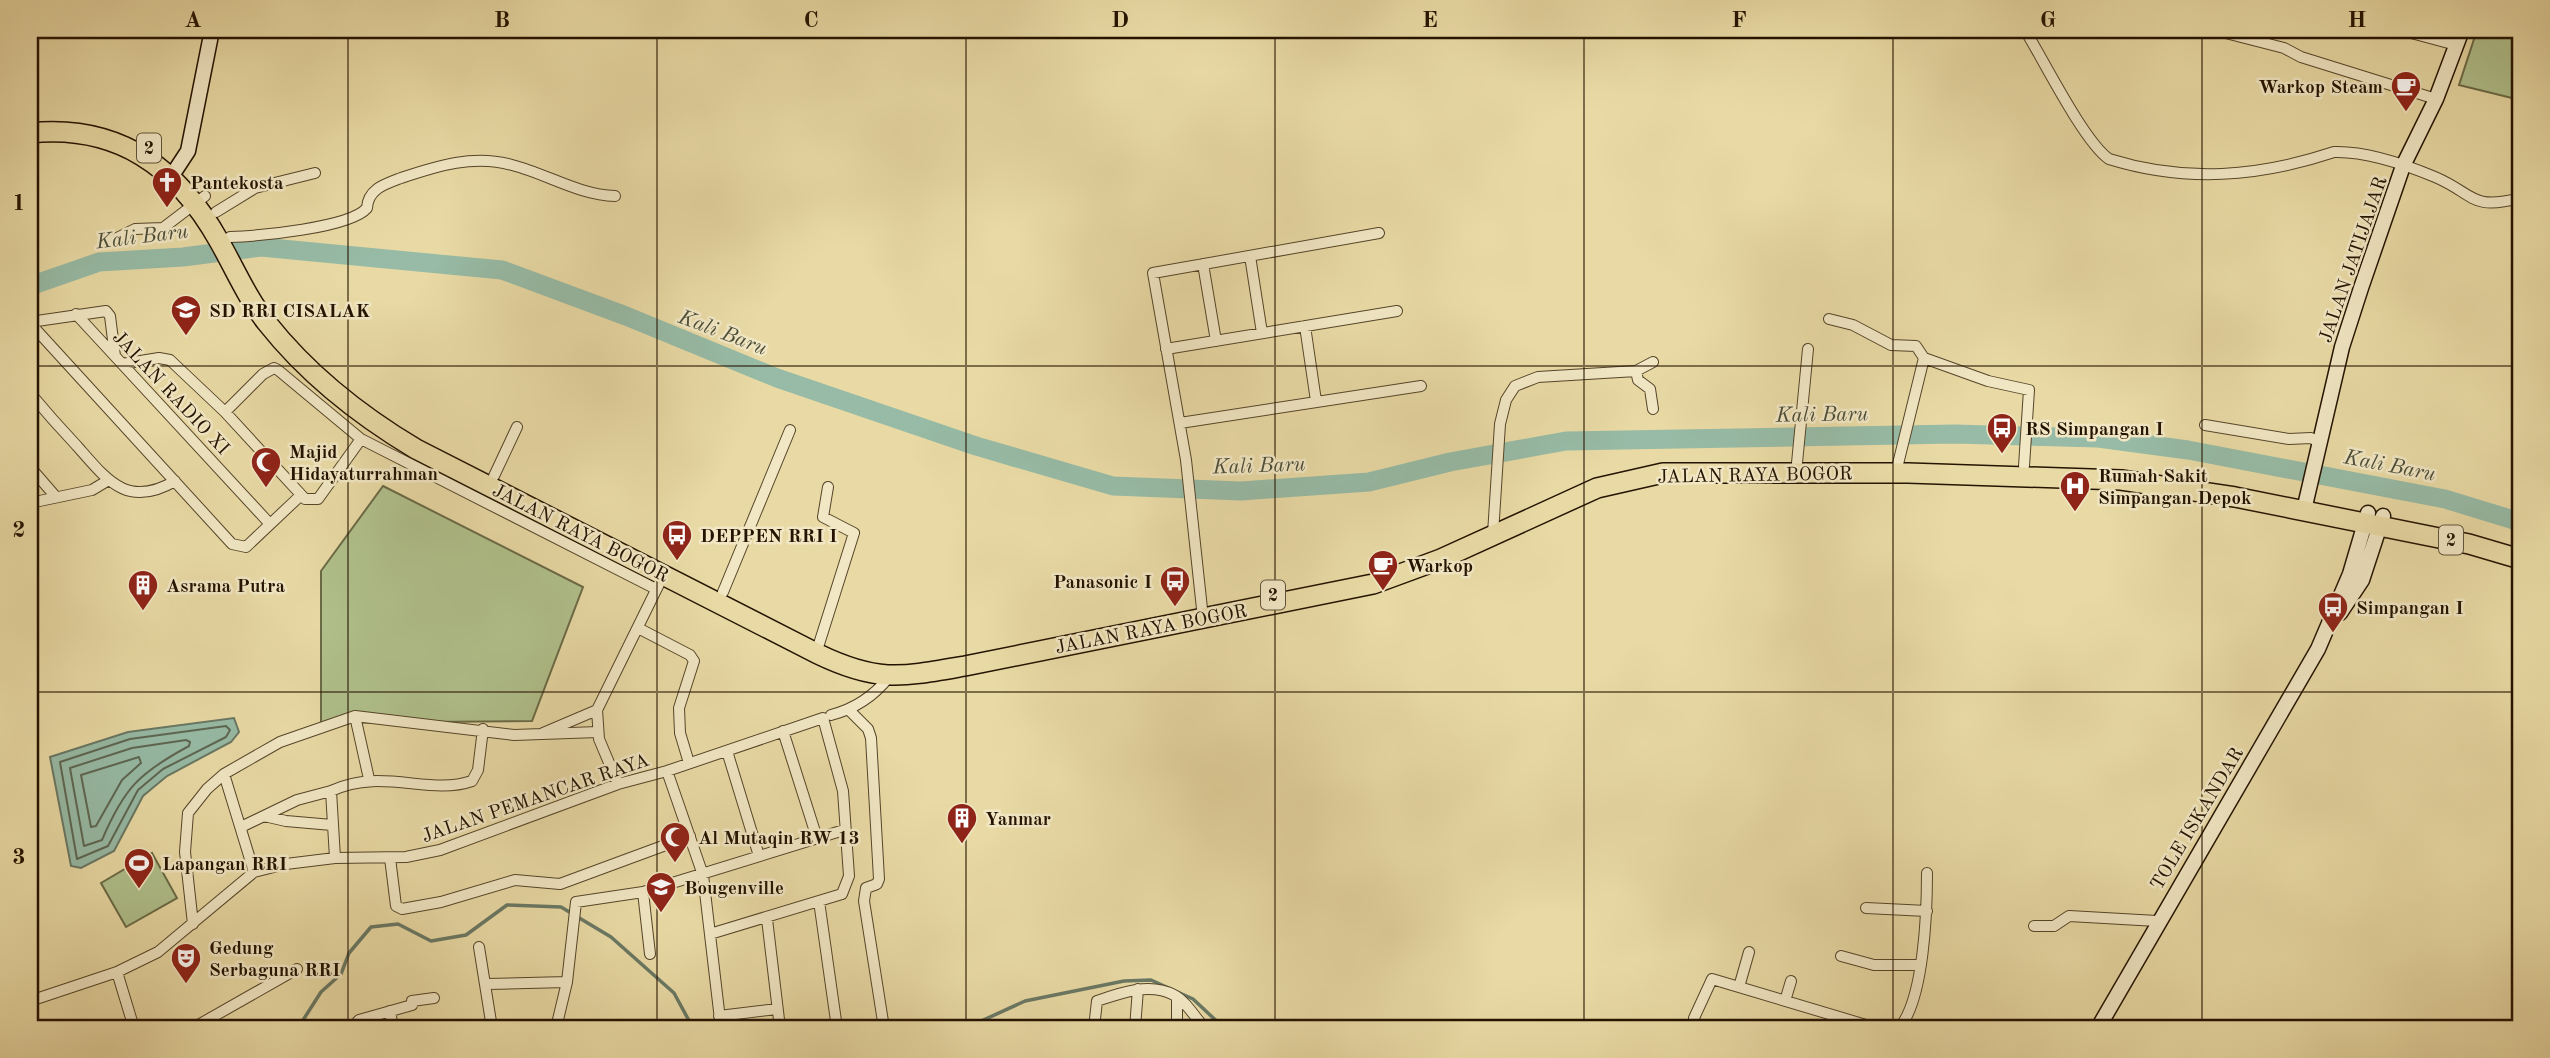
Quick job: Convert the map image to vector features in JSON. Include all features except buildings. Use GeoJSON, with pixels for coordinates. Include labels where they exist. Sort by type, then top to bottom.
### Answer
{"type":"FeatureCollection","features":[{"type":"Feature","properties":{"kind":"highway","name":"JALAN RAYA BOGOR"},"geometry":{"type":"LineString","coordinates":[[30,123],[73,121],[102,127],[130,138],[175,173],[206,205],[227,239],[252,292],[285,345],[316,378],[373,423],[416,449],[843,666],[889,677],[965,666],[1202,613]]}},
{"type":"Feature","properties":{"kind":"highway","name":"JALAN RAYA BOGOR"},"geometry":{"type":"LineString","coordinates":[[30,133],[72,132],[110,140],[175,173]]}},
{"type":"Feature","properties":{"kind":"highway","name":"JALAN RAYA BOGOR"},"geometry":{"type":"LineString","coordinates":[[252,292],[304,347],[358,398],[416,435],[494,476],[663,576],[723,592],[819,644],[856,660],[899,666],[1202,613],[1399,575],[1573,487],[1634,468],[1666,463],[1798,455],[2024,459],[2158,474],[2306,500],[2520,559]]}},
{"type":"Feature","properties":{"kind":"highway","name":"JALAN RAYA BOGOR"},"geometry":{"type":"LineString","coordinates":[[1492,529],[1597,488],[1633,478],[1680,472],[2064,477],[2306,500]]}},
{"type":"Feature","properties":{"kind":"highway","name":"JALAN RAYA BOGOR"},"geometry":{"type":"LineString","coordinates":[[2374,519],[2478,536],[2520,549]]}},
{"type":"Feature","properties":{"kind":"street"},"geometry":{"type":"LineString","coordinates":[[175,173],[192,135],[212,30]]}},
{"type":"Feature","properties":{"kind":"street"},"geometry":{"type":"LineString","coordinates":[[2025,30],[2086,130],[2102,154],[2109,159],[2196,176],[2238,175],[2334,152],[2361,154],[2435,177],[2459,193],[2485,203],[2504,203],[2520,198]]}},
{"type":"Feature","properties":{"kind":"street"},"geometry":{"type":"LineString","coordinates":[[2214,30],[2284,48],[2301,57],[2436,99]]}},
{"type":"Feature","properties":{"kind":"street"},"geometry":{"type":"LineString","coordinates":[[2400,30],[2456,45]]}},
{"type":"Feature","properties":{"kind":"street","name":"JALAN JATIJAJAR"},"geometry":{"type":"LineString","coordinates":[[2306,500],[2342,347],[2403,166],[2436,99],[2462,30]]}},
{"type":"Feature","properties":{"kind":"street"},"geometry":{"type":"LineString","coordinates":[[227,239],[290,232],[356,216],[367,208],[370,196],[380,187],[447,164],[478,160],[510,164],[584,191],[615,196]]}},
{"type":"Feature","properties":{"kind":"street"},"geometry":{"type":"LineString","coordinates":[[109,242],[135,229],[163,228],[206,205],[256,188],[315,173]]}},
{"type":"Feature","properties":{"kind":"street"},"geometry":{"type":"LineString","coordinates":[[1202,613],[1186,460],[1153,273],[1379,233]]}},
{"type":"Feature","properties":{"kind":"street"},"geometry":{"type":"LineString","coordinates":[[1250,256],[1262,334]]}},
{"type":"Feature","properties":{"kind":"street"},"geometry":{"type":"LineString","coordinates":[[1203,264],[1216,341]]}},
{"type":"Feature","properties":{"kind":"street"},"geometry":{"type":"LineString","coordinates":[[30,323],[101,310],[109,313],[119,360],[170,360],[225,412],[300,496],[309,500],[318,499],[361,439]]}},
{"type":"Feature","properties":{"kind":"street"},"geometry":{"type":"LineString","coordinates":[[1166,349],[1397,311]]}},
{"type":"Feature","properties":{"kind":"street","name":"JALAN RADIO XI"},"geometry":{"type":"LineString","coordinates":[[76,314],[270,524]]}},
{"type":"Feature","properties":{"kind":"street"},"geometry":{"type":"LineString","coordinates":[[1829,319],[1853,324],[1891,345],[1916,346],[1924,358],[1988,381],[2029,390],[2024,459]]}},
{"type":"Feature","properties":{"kind":"street"},"geometry":{"type":"LineString","coordinates":[[30,323],[232,544],[240,548],[246,547],[300,496]]}},
{"type":"Feature","properties":{"kind":"street"},"geometry":{"type":"LineString","coordinates":[[1305,326],[1316,401]]}},
{"type":"Feature","properties":{"kind":"street"},"geometry":{"type":"LineString","coordinates":[[1798,455],[1808,349]]}},
{"type":"Feature","properties":{"kind":"street"},"geometry":{"type":"LineString","coordinates":[[1899,457],[1924,358]]}},
{"type":"Feature","properties":{"kind":"street"},"geometry":{"type":"LineString","coordinates":[[1492,529],[1495,480],[1506,400],[1515,386],[1538,377],[1636,371],[1653,362]]}},
{"type":"Feature","properties":{"kind":"street"},"geometry":{"type":"LineString","coordinates":[[225,412],[262,374],[274,368],[361,439],[663,576],[597,710],[598,732],[608,766],[618,784]]}},
{"type":"Feature","properties":{"kind":"street"},"geometry":{"type":"LineString","coordinates":[[1636,371],[1638,380],[1650,389],[1653,409]]}},
{"type":"Feature","properties":{"kind":"street"},"geometry":{"type":"LineString","coordinates":[[1180,423],[1421,386]]}},
{"type":"Feature","properties":{"kind":"street"},"geometry":{"type":"LineString","coordinates":[[30,393],[107,481],[139,493],[160,490],[175,481]]}},
{"type":"Feature","properties":{"kind":"street"},"geometry":{"type":"LineString","coordinates":[[2205,425],[2289,439],[2311,438],[2319,442]]}},
{"type":"Feature","properties":{"kind":"street"},"geometry":{"type":"LineString","coordinates":[[494,476],[517,427]]}},
{"type":"Feature","properties":{"kind":"street"},"geometry":{"type":"LineString","coordinates":[[723,592],[790,430]]}},
{"type":"Feature","properties":{"kind":"street"},"geometry":{"type":"LineString","coordinates":[[30,467],[57,497]]}},
{"type":"Feature","properties":{"kind":"street"},"geometry":{"type":"LineString","coordinates":[[30,503],[92,490],[107,481]]}},
{"type":"Feature","properties":{"kind":"street"},"geometry":{"type":"LineString","coordinates":[[819,644],[854,533],[822,517],[828,487]]}},
{"type":"Feature","properties":{"kind":"street","name":"TOLE ISKANDAR"},"geometry":{"type":"LineString","coordinates":[[2098,1028],[2157,921],[2329,628],[2358,588],[2374,519]]}},
{"type":"Feature","properties":{"kind":"street"},"geometry":{"type":"LineString","coordinates":[[638,628],[682,650],[694,662],[679,708],[680,733],[690,763]]}},
{"type":"Feature","properties":{"kind":"street","name":"JALAN PEMANCAR RAYA"},"geometry":{"type":"LineString","coordinates":[[30,1002],[117,972],[158,952],[254,872],[286,864],[335,858],[419,855],[471,841],[618,784],[667,771],[849,710],[881,688],[889,677]]}},
{"type":"Feature","properties":{"kind":"street"},"geometry":{"type":"LineString","coordinates":[[543,733],[597,710]]}},
{"type":"Feature","properties":{"kind":"street"},"geometry":{"type":"LineString","coordinates":[[849,710],[867,729],[871,738],[879,879],[877,884],[866,888],[864,901],[884,1028]]}},
{"type":"Feature","properties":{"kind":"street"},"geometry":{"type":"LineString","coordinates":[[193,925],[185,852],[185,823],[194,804],[224,774],[280,741],[355,716],[483,729],[514,735],[598,732]]}},
{"type":"Feature","properties":{"kind":"street"},"geometry":{"type":"LineString","coordinates":[[355,716],[369,779]]}},
{"type":"Feature","properties":{"kind":"street"},"geometry":{"type":"LineString","coordinates":[[710,934],[767,919],[842,894],[847,889],[849,876],[843,791],[827,716]]}},
{"type":"Feature","properties":{"kind":"street"},"geometry":{"type":"LineString","coordinates":[[241,827],[297,800],[369,779],[445,784],[472,781],[478,770],[483,729]]}},
{"type":"Feature","properties":{"kind":"street"},"geometry":{"type":"LineString","coordinates":[[783,732],[817,838]]}},
{"type":"Feature","properties":{"kind":"street"},"geometry":{"type":"LineString","coordinates":[[727,751],[759,856]]}},
{"type":"Feature","properties":{"kind":"street"},"geometry":{"type":"LineString","coordinates":[[667,771],[703,875],[721,1028]]}},
{"type":"Feature","properties":{"kind":"street"},"geometry":{"type":"LineString","coordinates":[[224,774],[254,872]]}},
{"type":"Feature","properties":{"kind":"street"},"geometry":{"type":"LineString","coordinates":[[331,791],[335,858]]}},
{"type":"Feature","properties":{"kind":"street"},"geometry":{"type":"LineString","coordinates":[[264,816],[332,825]]}},
{"type":"Feature","properties":{"kind":"street"},"geometry":{"type":"LineString","coordinates":[[556,1028],[567,982],[578,901],[614,899],[643,892],[844,830]]}},
{"type":"Feature","properties":{"kind":"street"},"geometry":{"type":"LineString","coordinates":[[390,858],[396,906],[402,909],[441,902],[515,880],[560,884],[690,836]]}},
{"type":"Feature","properties":{"kind":"street"},"geometry":{"type":"LineString","coordinates":[[1899,1028],[1911,1002],[1920,965],[1927,911],[1927,873]]}},
{"type":"Feature","properties":{"kind":"street"},"geometry":{"type":"LineString","coordinates":[[643,892],[650,954]]}},
{"type":"Feature","properties":{"kind":"street"},"geometry":{"type":"LineString","coordinates":[[819,901],[837,1028]]}},
{"type":"Feature","properties":{"kind":"street"},"geometry":{"type":"LineString","coordinates":[[1866,908],[1927,911]]}},
{"type":"Feature","properties":{"kind":"street"},"geometry":{"type":"LineString","coordinates":[[2034,926],[2054,926],[2069,916],[2157,921]]}},
{"type":"Feature","properties":{"kind":"street"},"geometry":{"type":"LineString","coordinates":[[767,919],[780,1028]]}},
{"type":"Feature","properties":{"kind":"street"},"geometry":{"type":"LineString","coordinates":[[480,947],[492,1028]]}},
{"type":"Feature","properties":{"kind":"street"},"geometry":{"type":"LineString","coordinates":[[1739,987],[1749,952]]}},
{"type":"Feature","properties":{"kind":"street"},"geometry":{"type":"LineString","coordinates":[[1841,956],[1874,965],[1920,965]]}},
{"type":"Feature","properties":{"kind":"street"},"geometry":{"type":"LineString","coordinates":[[193,1028],[297,969]]}},
{"type":"Feature","properties":{"kind":"street"},"geometry":{"type":"LineString","coordinates":[[117,972],[134,1028]]}},
{"type":"Feature","properties":{"kind":"street"},"geometry":{"type":"LineString","coordinates":[[1704,1028],[1696,1025],[1694,1018],[1709,980],[1877,1028]]}},
{"type":"Feature","properties":{"kind":"street"},"geometry":{"type":"LineString","coordinates":[[1785,1001],[1791,981]]}},
{"type":"Feature","properties":{"kind":"street"},"geometry":{"type":"LineString","coordinates":[[487,984],[567,982]]}},
{"type":"Feature","properties":{"kind":"street"},"geometry":{"type":"LineString","coordinates":[[1135,1028],[1138,989]]}},
{"type":"Feature","properties":{"kind":"street"},"geometry":{"type":"LineString","coordinates":[[1094,1028],[1097,1001],[1138,989],[1162,991],[1177,997],[1205,1028]]}},
{"type":"Feature","properties":{"kind":"street"},"geometry":{"type":"LineString","coordinates":[[1177,997],[1177,1028]]}},
{"type":"Feature","properties":{"kind":"street"},"geometry":{"type":"LineString","coordinates":[[352,1028],[359,1020],[412,1005],[412,1001],[434,999]]}},
{"type":"Feature","properties":{"kind":"street"},"geometry":{"type":"LineString","coordinates":[[719,1016],[777,1009]]}},
{"type":"Feature","properties":{"kind":"street"},"geometry":{"type":"LineString","coordinates":[[390,1012],[393,1028]]}},
{"type":"Feature","properties":{"kind":"shaded area"},"geometry":{"type":"Polygon","coordinates":[[[2477,30],[2520,30],[2520,100],[2459,85],[2477,30]]]}},
{"type":"Feature","properties":{"kind":"shaded area"},"geometry":{"type":"Polygon","coordinates":[[[383,486],[583,587],[532,721],[321,723],[321,571],[383,486]]]}},
{"type":"Feature","properties":{"kind":"shaded area","name":"Lapangan RRI"},"geometry":{"type":"Polygon","coordinates":[[[152,853],[177,898],[126,927],[101,883],[152,853]]]}},
{"type":"Feature","properties":{"kind":"water"},"geometry":{"type":"Polygon","coordinates":[[[234,718],[239,732],[231,742],[167,776],[143,796],[114,851],[81,868],[71,866],[50,757],[128,732],[234,718]]]}},
{"type":"Feature","properties":{"kind":"waterway","name":"Kali Baru"},"geometry":{"type":"LineString","coordinates":[[30,286],[99,262],[183,257],[261,247],[502,270],[626,316],[777,378],[976,446],[1113,486],[1241,491],[1369,482],[1450,462],[1566,441],[1955,434],[2098,438],[2188,450],[2445,499],[2520,522]]}},
{"type":"Feature","properties":{"kind":"waterway"},"geometry":{"type":"LineString","coordinates":[[298,1028],[321,992],[341,974],[349,953],[371,927],[398,924],[431,941],[466,935],[507,905],[561,907],[611,937],[674,993],[693,1028]]}},
{"type":"Feature","properties":{"kind":"waterway"},"geometry":{"type":"LineString","coordinates":[[966,1028],[1025,1001],[1124,981],[1151,980],[1193,999],[1224,1028]]}},
{"type":"Feature","properties":{"kind":"place","name":"Warkop Steam"},"geometry":{"type":"Point","coordinates":[2406,113]}},
{"type":"Feature","properties":{"kind":"place","name":"Pantekosta"},"geometry":{"type":"Point","coordinates":[167,209]}},
{"type":"Feature","properties":{"kind":"place","name":"SD RRI CISALAK"},"geometry":{"type":"Point","coordinates":[186,337]}},
{"type":"Feature","properties":{"kind":"place","name":"RS Simpangan I"},"geometry":{"type":"Point","coordinates":[2002,455]}},
{"type":"Feature","properties":{"kind":"place","name":"Majid Hidayaturrahman"},"geometry":{"type":"Point","coordinates":[266,489]}},
{"type":"Feature","properties":{"kind":"place","name":"Rumah Sakit Simpangan Depok"},"geometry":{"type":"Point","coordinates":[2075,513]}},
{"type":"Feature","properties":{"kind":"place","name":"DEPPEN RRI I"},"geometry":{"type":"Point","coordinates":[677,562]}},
{"type":"Feature","properties":{"kind":"place","name":"Warkop"},"geometry":{"type":"Point","coordinates":[1383,592]}},
{"type":"Feature","properties":{"kind":"place","name":"Panasonic I"},"geometry":{"type":"Point","coordinates":[1175,608]}},
{"type":"Feature","properties":{"kind":"place","name":"Asrama Putra"},"geometry":{"type":"Point","coordinates":[143,612]}},
{"type":"Feature","properties":{"kind":"place","name":"Simpangan I"},"geometry":{"type":"Point","coordinates":[2333,634]}},
{"type":"Feature","properties":{"kind":"place","name":"Yanmar"},"geometry":{"type":"Point","coordinates":[962,845]}},
{"type":"Feature","properties":{"kind":"place","name":"Al Mutaqin RW 13"},"geometry":{"type":"Point","coordinates":[675,864]}},
{"type":"Feature","properties":{"kind":"place","name":"Lapangan RRI"},"geometry":{"type":"Point","coordinates":[139,890]}},
{"type":"Feature","properties":{"kind":"place","name":"Bougenville"},"geometry":{"type":"Point","coordinates":[661,914]}},
{"type":"Feature","properties":{"kind":"place","name":"Gedung Serbaguna RRI"},"geometry":{"type":"Point","coordinates":[186,985]}}]}
